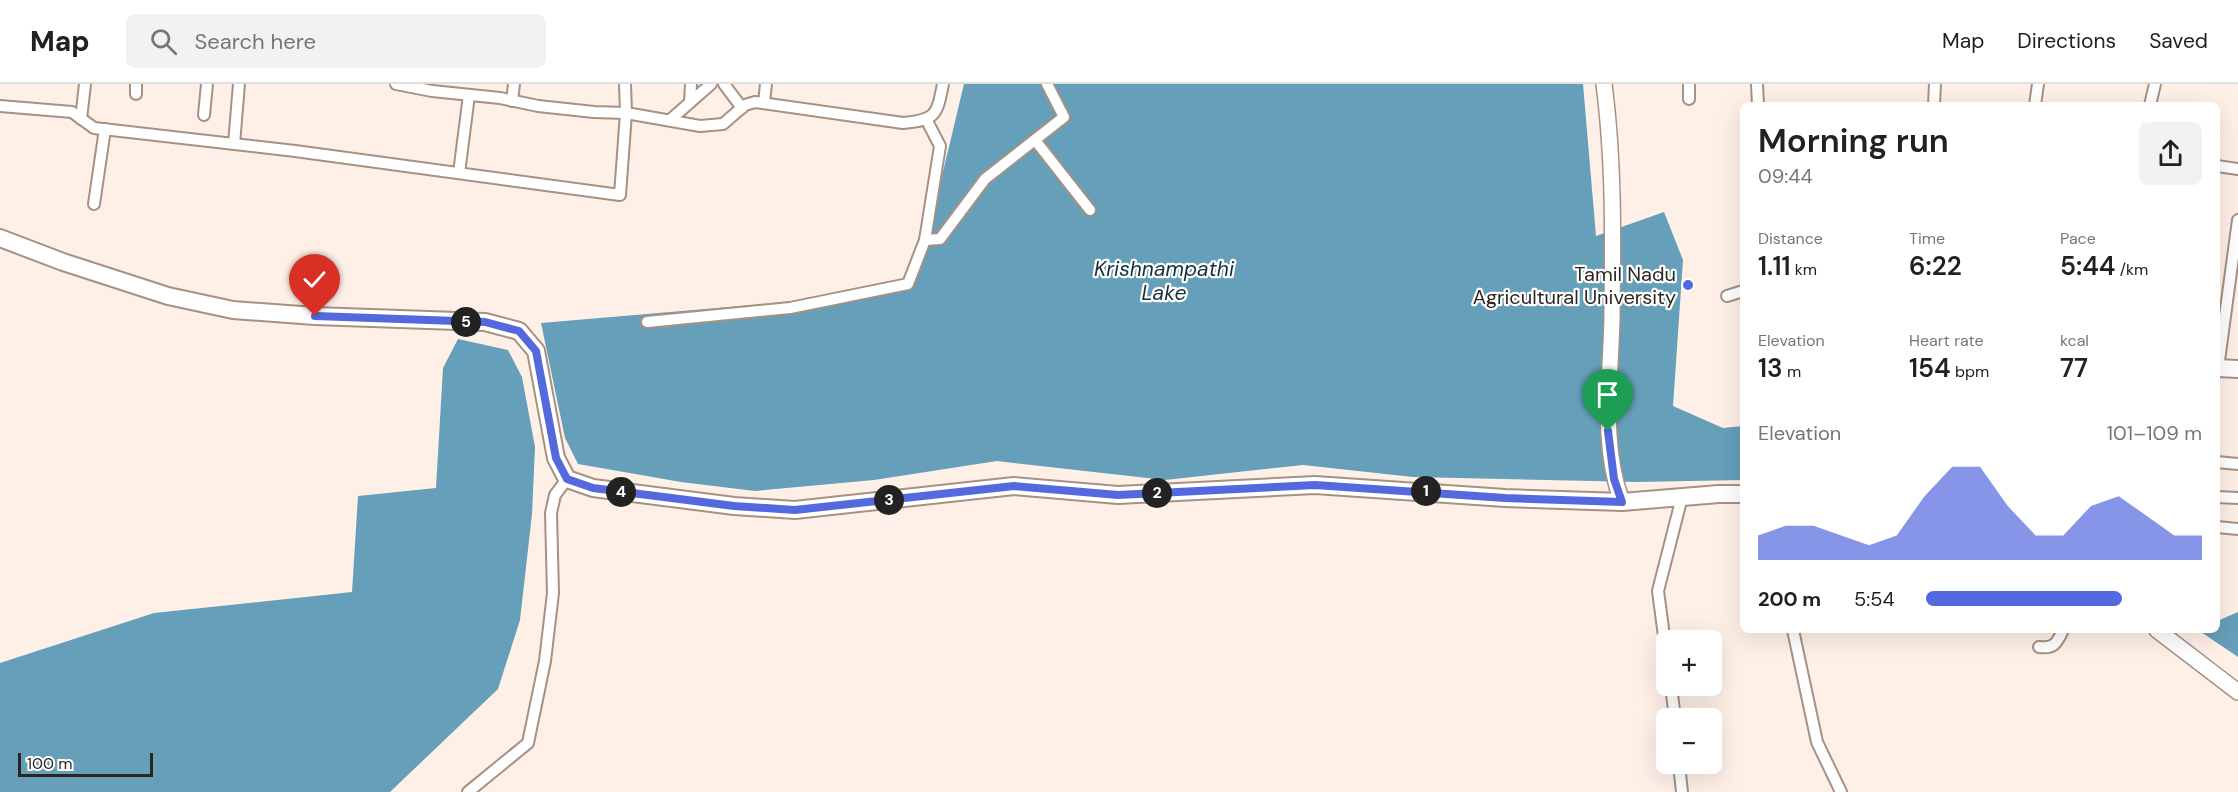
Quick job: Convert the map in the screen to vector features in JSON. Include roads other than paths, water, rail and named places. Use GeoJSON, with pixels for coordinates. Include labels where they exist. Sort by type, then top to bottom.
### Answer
{"type":"FeatureCollection","features":[{"type":"Feature","properties":{"kind":"main road"},"geometry":{"type":"LineString","coordinates":[[0,238],[63,262],[168,296],[233,310],[315,316],[485,322],[519,331],[536,351],[556,458],[567,479],[593,488],[734,506],[795,510],[1014,486],[1118,495],[1315,485],[1505,498],[1622,502],[1740,494]]}},
{"type":"Feature","properties":{"kind":"main road"},"geometry":{"type":"LineString","coordinates":[[2220,368],[2238,369]]}},
{"type":"Feature","properties":{"kind":"street"},"geometry":{"type":"LineString","coordinates":[[81,119],[85,84]]}},
{"type":"Feature","properties":{"kind":"street"},"geometry":{"type":"LineString","coordinates":[[204,115],[207,84]]}},
{"type":"Feature","properties":{"kind":"street"},"geometry":{"type":"LineString","coordinates":[[234,144],[239,84]]}},
{"type":"Feature","properties":{"kind":"street"},"geometry":{"type":"LineString","coordinates":[[396,84],[560,109],[626,113],[700,126],[723,124],[746,105],[755,102],[903,123],[926,119],[938,109],[943,84]]}},
{"type":"Feature","properties":{"kind":"street"},"geometry":{"type":"LineString","coordinates":[[512,101],[514,84]]}},
{"type":"Feature","properties":{"kind":"street"},"geometry":{"type":"LineString","coordinates":[[0,106],[72,112],[94,128],[234,144],[620,195],[626,113],[625,84]]}},
{"type":"Feature","properties":{"kind":"street"},"geometry":{"type":"LineString","coordinates":[[690,102],[691,84]]}},
{"type":"Feature","properties":{"kind":"street"},"geometry":{"type":"LineString","coordinates":[[670,120],[711,84]]}},
{"type":"Feature","properties":{"kind":"street"},"geometry":{"type":"LineString","coordinates":[[724,84],[742,108]]}},
{"type":"Feature","properties":{"kind":"street"},"geometry":{"type":"LineString","coordinates":[[765,103],[766,84]]}},
{"type":"Feature","properties":{"kind":"street"},"geometry":{"type":"LineString","coordinates":[[926,240],[940,238],[985,179],[1064,117],[1047,84]]}},
{"type":"Feature","properties":{"kind":"street"},"geometry":{"type":"LineString","coordinates":[[1604,84],[1611,156],[1612,221],[1612,327],[1608,431],[1614,479],[1622,502]]}},
{"type":"Feature","properties":{"kind":"street"},"geometry":{"type":"LineString","coordinates":[[1689,84],[1689,99]]}},
{"type":"Feature","properties":{"kind":"street"},"geometry":{"type":"LineString","coordinates":[[1757,84],[1758,102]]}},
{"type":"Feature","properties":{"kind":"street"},"geometry":{"type":"LineString","coordinates":[[1934,102],[1935,84]]}},
{"type":"Feature","properties":{"kind":"street"},"geometry":{"type":"LineString","coordinates":[[2035,102],[2038,84]]}},
{"type":"Feature","properties":{"kind":"street"},"geometry":{"type":"LineString","coordinates":[[2151,102],[2155,84]]}},
{"type":"Feature","properties":{"kind":"street"},"geometry":{"type":"LineString","coordinates":[[459,173],[469,95]]}},
{"type":"Feature","properties":{"kind":"street"},"geometry":{"type":"LineString","coordinates":[[647,322],[790,308],[908,284],[926,240],[940,146],[926,119]]}},
{"type":"Feature","properties":{"kind":"street"},"geometry":{"type":"LineString","coordinates":[[94,204],[105,129]]}},
{"type":"Feature","properties":{"kind":"street"},"geometry":{"type":"LineString","coordinates":[[1035,140],[1090,210]]}},
{"type":"Feature","properties":{"kind":"street"},"geometry":{"type":"LineString","coordinates":[[2220,166],[2238,169]]}},
{"type":"Feature","properties":{"kind":"street"},"geometry":{"type":"LineString","coordinates":[[2220,353],[2238,221]]}},
{"type":"Feature","properties":{"kind":"street"},"geometry":{"type":"LineString","coordinates":[[1727,296],[1740,292]]}},
{"type":"Feature","properties":{"kind":"street"},"geometry":{"type":"LineString","coordinates":[[2220,462],[2238,464]]}},
{"type":"Feature","properties":{"kind":"street"},"geometry":{"type":"LineString","coordinates":[[468,792],[528,743],[545,661],[553,594],[551,513],[555,495],[567,479]]}},
{"type":"Feature","properties":{"kind":"street"},"geometry":{"type":"LineString","coordinates":[[1664,630],[1659,591],[1682,497]]}},
{"type":"Feature","properties":{"kind":"street"},"geometry":{"type":"LineString","coordinates":[[2220,497],[2238,498]]}},
{"type":"Feature","properties":{"kind":"street"},"geometry":{"type":"LineString","coordinates":[[2220,527],[2238,529]]}},
{"type":"Feature","properties":{"kind":"street"},"geometry":{"type":"LineString","coordinates":[[1794,633],[1817,742],[1841,792]]}},
{"type":"Feature","properties":{"kind":"street"},"geometry":{"type":"LineString","coordinates":[[2038,647],[2052,647],[2057,644],[2062,633]]}},
{"type":"Feature","properties":{"kind":"street"},"geometry":{"type":"LineString","coordinates":[[2161,633],[2238,692]]}},
{"type":"Feature","properties":{"kind":"street"},"geometry":{"type":"LineString","coordinates":[[1681,774],[1682,792]]}},
{"type":"Feature","properties":{"kind":"water","name":"Krishnampathi Lake"},"geometry":{"type":"Polygon","coordinates":[[[964,84],[1583,84],[1596,236],[1664,212],[1683,260],[1673,406],[1723,428],[1740,426],[1740,480],[1637,482],[1413,477],[1303,465],[1165,480],[997,461],[874,480],[755,491],[681,482],[578,464],[565,438],[541,323],[891,293],[924,251],[964,84]]]}},
{"type":"Feature","properties":{"kind":"water"},"geometry":{"type":"Polygon","coordinates":[[[458,339],[508,350],[522,377],[535,447],[532,514],[520,620],[498,689],[390,792],[0,792],[0,663],[154,613],[352,592],[358,496],[436,488],[443,368],[458,339]]]}},
{"type":"Feature","properties":{"kind":"water"},"geometry":{"type":"Polygon","coordinates":[[[2238,612],[2238,657],[2202,633],[2220,633],[2220,620],[2238,612]]]}},
{"type":"Feature","properties":{"kind":"place","name":"Tamil Nadu Agricultural University"},"geometry":{"type":"Point","coordinates":[1688,285]}}]}
